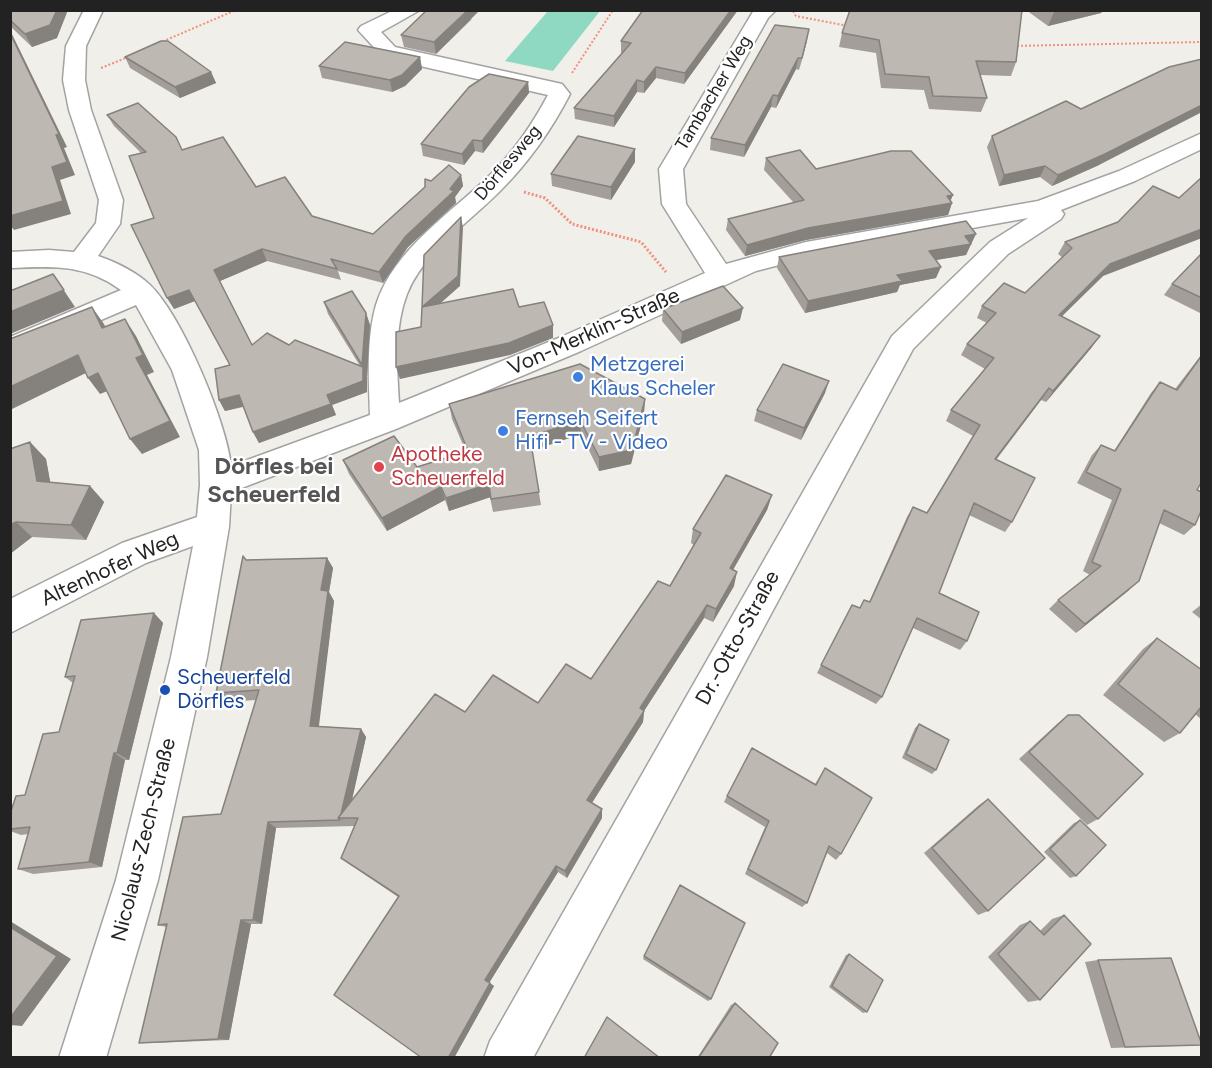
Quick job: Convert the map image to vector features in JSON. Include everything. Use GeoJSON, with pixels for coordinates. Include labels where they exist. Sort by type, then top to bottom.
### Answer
{"type":"FeatureCollection","features":[{"type":"Feature","properties":{"kind":"street"},"geometry":{"type":"LineString","coordinates":[[50,285],[87,262],[108,224],[111,200],[80,110],[74,80],[76,46],[94,10]]}},
{"type":"Feature","properties":{"kind":"street"},"geometry":{"type":"LineString","coordinates":[[411,10],[368,30],[388,51],[405,57],[554,89],[558,94]]}},
{"type":"Feature","properties":{"kind":"street","name":"Tambacher Weg"},"geometry":{"type":"LineString","coordinates":[[720,276],[674,204],[671,169],[760,15],[767,10]]}},
{"type":"Feature","properties":{"kind":"street","name":"Dörflesweg"},"geometry":{"type":"LineString","coordinates":[[385,421],[385,332],[393,294],[423,250],[494,184],[530,143],[558,94]]}},
{"type":"Feature","properties":{"kind":"street","name":"Dr.-Otto-Straße"},"geometry":{"type":"LineString","coordinates":[[507,1058],[902,343],[996,227],[1073,199],[1201,141]]}},
{"type":"Feature","properties":{"kind":"street","name":"Von-Merklin-Straße"},"geometry":{"type":"LineString","coordinates":[[216,485],[385,421],[571,344],[720,276],[806,250],[996,227]]}},
{"type":"Feature","properties":{"kind":"street"},"geometry":{"type":"LineString","coordinates":[[10,260],[49,258],[87,262]]}},
{"type":"Feature","properties":{"kind":"street","name":"Nicolaus-Zech-Straße"},"geometry":{"type":"LineString","coordinates":[[82,1058],[137,880],[189,657],[213,527],[216,485],[214,450],[186,370],[158,316],[141,292],[115,273],[87,262]]}},
{"type":"Feature","properties":{"kind":"street"},"geometry":{"type":"LineString","coordinates":[[10,349],[141,292]]}},
{"type":"Feature","properties":{"kind":"street","name":"Altenhofer Weg"},"geometry":{"type":"LineString","coordinates":[[10,617],[121,559],[177,536],[213,527]]}},
{"type":"Feature","properties":{"kind":"path"},"geometry":{"type":"LineString","coordinates":[[159,43],[236,10]]}},
{"type":"Feature","properties":{"kind":"path"},"geometry":{"type":"LineString","coordinates":[[558,94],[613,10]]}},
{"type":"Feature","properties":{"kind":"path"},"geometry":{"type":"LineString","coordinates":[[793,10],[796,16],[855,27]]}},
{"type":"Feature","properties":{"kind":"path"},"geometry":{"type":"LineString","coordinates":[[1013,46],[1202,42]]}},
{"type":"Feature","properties":{"kind":"path"},"geometry":{"type":"LineString","coordinates":[[74,80],[137,52]]}},
{"type":"Feature","properties":{"kind":"path"},"geometry":{"type":"LineString","coordinates":[[494,184],[545,198],[572,224],[641,242],[683,292]]}},
{"type":"Feature","properties":{"kind":"green space"},"geometry":{"type":"Polygon","coordinates":[[[548,11],[600,11],[553,71],[505,61],[548,11]]]}},
{"type":"Feature","properties":{"kind":"building"},"geometry":{"type":"Polygon","coordinates":[[[10,10],[57,10],[50,25],[25,34],[10,20],[10,10]]]}},
{"type":"Feature","properties":{"kind":"building"},"geometry":{"type":"Polygon","coordinates":[[[427,10],[468,10],[434,42],[401,35],[427,10]]]}},
{"type":"Feature","properties":{"kind":"building"},"geometry":{"type":"Polygon","coordinates":[[[643,10],[731,10],[685,73],[656,67],[644,82],[637,80],[614,116],[574,108],[631,43],[621,41],[643,10]]]}},
{"type":"Feature","properties":{"kind":"building"},"geometry":{"type":"Polygon","coordinates":[[[850,10],[1022,10],[1016,62],[976,61],[987,98],[933,96],[929,77],[885,74],[879,40],[842,33],[850,10]]]}},
{"type":"Feature","properties":{"kind":"building"},"geometry":{"type":"Polygon","coordinates":[[[775,25],[809,29],[802,58],[798,58],[778,96],[773,95],[745,145],[711,138],[775,25]]]}},
{"type":"Feature","properties":{"kind":"building"},"geometry":{"type":"Polygon","coordinates":[[[10,33],[59,134],[56,135],[67,162],[52,167],[63,201],[10,216],[10,33]]]}},
{"type":"Feature","properties":{"kind":"building"},"geometry":{"type":"Polygon","coordinates":[[[161,41],[168,41],[211,72],[175,87],[125,57],[161,41]]]}},
{"type":"Feature","properties":{"kind":"building"},"geometry":{"type":"Polygon","coordinates":[[[345,42],[420,57],[402,75],[390,80],[319,66],[345,42]]]}},
{"type":"Feature","properties":{"kind":"building"},"geometry":{"type":"Polygon","coordinates":[[[1202,59],[1202,105],[1058,175],[1045,166],[1004,175],[992,136],[1066,101],[1081,109],[1169,67],[1202,59]]]}},
{"type":"Feature","properties":{"kind":"building"},"geometry":{"type":"Polygon","coordinates":[[[489,74],[528,82],[482,141],[473,140],[462,154],[421,144],[469,87],[489,74]]]}},
{"type":"Feature","properties":{"kind":"building"},"geometry":{"type":"Polygon","coordinates":[[[138,103],[176,137],[182,150],[223,137],[256,187],[285,177],[312,216],[373,234],[425,187],[425,179],[431,181],[449,165],[461,175],[450,189],[454,191],[406,236],[379,272],[331,259],[337,269],[262,249],[214,270],[252,345],[267,333],[289,345],[295,340],[363,367],[363,381],[327,395],[331,404],[253,432],[239,395],[219,400],[215,369],[230,365],[189,290],[167,298],[131,225],[154,218],[129,156],[146,152],[107,115],[138,103]]]}},
{"type":"Feature","properties":{"kind":"building"},"geometry":{"type":"Polygon","coordinates":[[[578,136],[635,149],[611,187],[551,174],[578,136]]]}},
{"type":"Feature","properties":{"kind":"building"},"geometry":{"type":"Polygon","coordinates":[[[800,150],[816,169],[891,151],[911,151],[953,195],[947,196],[952,203],[808,228],[747,245],[728,219],[804,200],[766,158],[800,150]]]}},
{"type":"Feature","properties":{"kind":"building"},"geometry":{"type":"Polygon","coordinates":[[[1202,177],[1202,229],[1110,264],[1059,315],[1100,336],[1053,391],[1049,388],[995,459],[1035,478],[1012,522],[974,503],[939,593],[979,612],[967,641],[917,618],[882,697],[821,665],[852,605],[860,608],[864,600],[870,602],[913,507],[927,513],[980,425],[951,410],[994,358],[967,344],[996,313],[982,306],[1004,283],[1025,293],[1072,248],[1065,242],[1118,222],[1153,186],[1179,198],[1202,177]]]}},
{"type":"Feature","properties":{"kind":"building"},"geometry":{"type":"Polygon","coordinates":[[[461,217],[458,276],[422,307],[424,255],[461,217]]]}},
{"type":"Feature","properties":{"kind":"building"},"geometry":{"type":"Polygon","coordinates":[[[966,221],[976,234],[965,236],[971,244],[929,251],[941,267],[897,275],[902,281],[808,301],[779,257],[966,221]]]}},
{"type":"Feature","properties":{"kind":"building"},"geometry":{"type":"Polygon","coordinates":[[[1202,253],[1202,298],[1172,284],[1202,253]]]}},
{"type":"Feature","properties":{"kind":"building"},"geometry":{"type":"Polygon","coordinates":[[[53,274],[64,290],[10,312],[10,291],[53,274]]]}},
{"type":"Feature","properties":{"kind":"building"},"geometry":{"type":"Polygon","coordinates":[[[723,286],[743,308],[682,332],[663,309],[723,286]]]}},
{"type":"Feature","properties":{"kind":"building"},"geometry":{"type":"Polygon","coordinates":[[[513,289],[519,307],[544,302],[553,325],[509,343],[396,367],[396,332],[421,327],[422,307],[513,289]]]}},
{"type":"Feature","properties":{"kind":"building"},"geometry":{"type":"Polygon","coordinates":[[[352,291],[366,313],[362,365],[324,302],[352,291]]]}},
{"type":"Feature","properties":{"kind":"building"},"geometry":{"type":"Polygon","coordinates":[[[92,307],[102,328],[125,319],[143,355],[136,358],[170,421],[130,439],[98,373],[88,378],[78,355],[10,387],[10,339],[92,307]]]}},
{"type":"Feature","properties":{"kind":"building"},"geometry":{"type":"Polygon","coordinates":[[[1202,355],[1202,481],[1197,490],[1202,492],[1202,509],[1195,525],[1164,510],[1139,581],[1085,624],[1058,600],[1101,566],[1092,562],[1121,489],[1086,472],[1101,445],[1115,451],[1160,382],[1177,390],[1202,355]]]}},
{"type":"Feature","properties":{"kind":"building"},"geometry":{"type":"Polygon","coordinates":[[[580,364],[645,399],[632,450],[599,457],[580,420],[530,437],[539,492],[491,499],[489,484],[446,498],[441,487],[382,518],[343,460],[394,436],[417,467],[468,451],[449,404],[580,364]]]}},
{"type":"Feature","properties":{"kind":"building"},"geometry":{"type":"Polygon","coordinates":[[[783,364],[829,381],[804,428],[757,410],[783,364]]]}},
{"type":"Feature","properties":{"kind":"building"},"geometry":{"type":"Polygon","coordinates":[[[30,442],[37,481],[90,486],[71,525],[16,522],[10,525],[10,449],[30,442]]]}},
{"type":"Feature","properties":{"kind":"building"},"geometry":{"type":"Polygon","coordinates":[[[726,475],[772,495],[730,568],[737,572],[716,609],[707,605],[640,708],[644,711],[587,800],[602,809],[565,871],[556,866],[485,980],[490,983],[448,1058],[422,1058],[334,995],[399,896],[341,858],[358,818],[338,818],[435,694],[465,712],[493,675],[538,703],[566,664],[591,679],[658,581],[670,586],[701,533],[693,529],[726,475]]]}},
{"type":"Feature","properties":{"kind":"building"},"geometry":{"type":"Polygon","coordinates":[[[243,556],[246,560],[327,558],[321,590],[328,591],[310,726],[361,729],[341,814],[338,818],[340,820],[268,822],[253,920],[241,920],[218,1039],[139,1043],[167,924],[158,925],[183,817],[221,814],[259,690],[216,693],[243,556]]]}},
{"type":"Feature","properties":{"kind":"building"},"geometry":{"type":"Polygon","coordinates":[[[154,613],[117,753],[114,753],[89,862],[18,869],[30,827],[10,829],[10,814],[16,796],[25,795],[43,734],[59,732],[75,676],[65,677],[81,620],[154,613]]]}},
{"type":"Feature","properties":{"kind":"building"},"geometry":{"type":"Polygon","coordinates":[[[1157,638],[1202,670],[1202,706],[1180,733],[1118,684],[1157,638]]]}},
{"type":"Feature","properties":{"kind":"building"},"geometry":{"type":"Polygon","coordinates":[[[1068,715],[1079,715],[1143,774],[1098,819],[1029,752],[1068,715]]]}},
{"type":"Feature","properties":{"kind":"building"},"geometry":{"type":"Polygon","coordinates":[[[919,724],[949,740],[936,770],[906,754],[919,724]]]}},
{"type":"Feature","properties":{"kind":"building"},"geometry":{"type":"Polygon","coordinates":[[[752,748],[816,785],[825,768],[872,798],[841,854],[829,846],[807,903],[748,869],[769,821],[727,796],[752,748]]]}},
{"type":"Feature","properties":{"kind":"building"},"geometry":{"type":"Polygon","coordinates":[[[988,799],[1045,858],[988,911],[932,848],[988,799]]]}},
{"type":"Feature","properties":{"kind":"building"},"geometry":{"type":"Polygon","coordinates":[[[1080,820],[1106,845],[1076,876],[1050,849],[1080,820]]]}},
{"type":"Feature","properties":{"kind":"building"},"geometry":{"type":"Polygon","coordinates":[[[680,885],[745,923],[711,999],[644,956],[680,885]]]}},
{"type":"Feature","properties":{"kind":"building"},"geometry":{"type":"Polygon","coordinates":[[[1064,915],[1091,944],[1040,1000],[998,954],[1030,921],[1044,935],[1064,915]]]}},
{"type":"Feature","properties":{"kind":"building"},"geometry":{"type":"Polygon","coordinates":[[[10,927],[57,956],[10,1018],[10,927]]]}},
{"type":"Feature","properties":{"kind":"building"},"geometry":{"type":"Polygon","coordinates":[[[849,954],[883,980],[867,1012],[832,986],[849,954]]]}},
{"type":"Feature","properties":{"kind":"building"},"geometry":{"type":"Polygon","coordinates":[[[1171,958],[1202,1045],[1125,1047],[1098,960],[1171,958]]]}},
{"type":"Feature","properties":{"kind":"building"},"geometry":{"type":"Polygon","coordinates":[[[735,1003],[778,1043],[769,1058],[700,1058],[699,1057],[735,1003]]]}},
{"type":"Feature","properties":{"kind":"building"},"geometry":{"type":"Polygon","coordinates":[[[607,1017],[660,1058],[584,1058],[607,1017]]]}},
{"type":"Feature","properties":{"kind":"place","name":"Metzgerei Klaus Scheler"},"geometry":{"type":"Point","coordinates":[578,377]}},
{"type":"Feature","properties":{"kind":"place","name":"Fernseh Seifert Hifi - TV - Video"},"geometry":{"type":"Point","coordinates":[503,431]}},
{"type":"Feature","properties":{"kind":"place","name":"Apotheke Scheuerfeld"},"geometry":{"type":"Point","coordinates":[379,467]}},
{"type":"Feature","properties":{"kind":"place","name":"Scheuerfeld Dörfles"},"geometry":{"type":"Point","coordinates":[165,690]}},
{"type":"Feature","properties":{"kind":"district","name":"Dörfles bei Scheuerfeld"},"geometry":{"type":"Point","coordinates":[274,481]}}]}
